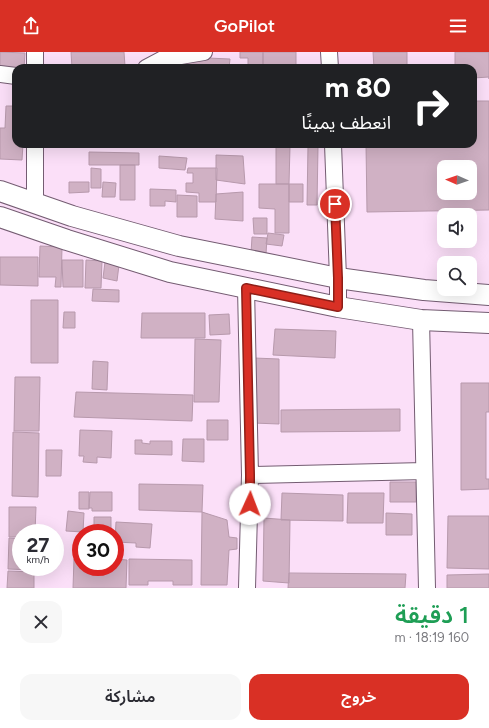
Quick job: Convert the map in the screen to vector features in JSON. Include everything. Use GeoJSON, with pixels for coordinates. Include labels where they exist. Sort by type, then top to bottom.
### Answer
{"type":"FeatureCollection","features":[{"type":"Feature","properties":{"kind":"street"},"geometry":{"type":"LineString","coordinates":[[35,52],[35,64]]}},
{"type":"Feature","properties":{"kind":"street"},"geometry":{"type":"LineString","coordinates":[[154,64],[163,59],[204,52]]}},
{"type":"Feature","properties":{"kind":"street"},"geometry":{"type":"LineString","coordinates":[[329,52],[330,64]]}},
{"type":"Feature","properties":{"kind":"street"},"geometry":{"type":"LineString","coordinates":[[0,74],[12,76]]}},
{"type":"Feature","properties":{"kind":"street"},"geometry":{"type":"LineString","coordinates":[[35,148],[35,203]]}},
{"type":"Feature","properties":{"kind":"street"},"geometry":{"type":"LineString","coordinates":[[333,148],[338,307]]}},
{"type":"Feature","properties":{"kind":"street"},"geometry":{"type":"LineString","coordinates":[[0,191],[72,216],[179,246],[338,278],[424,290],[489,294]]}},
{"type":"Feature","properties":{"kind":"street"},"geometry":{"type":"LineString","coordinates":[[0,217],[67,240],[170,272],[338,307],[421,320],[489,323]]}},
{"type":"Feature","properties":{"kind":"street"},"geometry":{"type":"LineString","coordinates":[[246,288],[250,475],[247,588]]}},
{"type":"Feature","properties":{"kind":"street"},"geometry":{"type":"LineString","coordinates":[[421,320],[427,588]]}},
{"type":"Feature","properties":{"kind":"street"},"geometry":{"type":"LineString","coordinates":[[250,475],[424,471]]}},
{"type":"Feature","properties":{"kind":"building"},"geometry":{"type":"Polygon","coordinates":[[[0,52],[25,53],[24,64],[12,64],[12,68],[0,67],[0,52]]]}},
{"type":"Feature","properties":{"kind":"building"},"geometry":{"type":"Polygon","coordinates":[[[71,52],[124,52],[125,64],[72,64],[71,52]]]}},
{"type":"Feature","properties":{"kind":"building"},"geometry":{"type":"Polygon","coordinates":[[[240,52],[263,52],[263,64],[248,64],[248,58],[240,58],[240,52]]]}},
{"type":"Feature","properties":{"kind":"building"},"geometry":{"type":"Polygon","coordinates":[[[263,52],[296,52],[296,64],[263,64],[263,52]]]}},
{"type":"Feature","properties":{"kind":"building"},"geometry":{"type":"Polygon","coordinates":[[[373,52],[407,52],[407,64],[374,64],[373,52]]]}},
{"type":"Feature","properties":{"kind":"building"},"geometry":{"type":"Polygon","coordinates":[[[455,52],[489,52],[489,77],[477,78],[477,64],[455,64],[455,52]]]}},
{"type":"Feature","properties":{"kind":"building"},"geometry":{"type":"Polygon","coordinates":[[[185,57],[230,59],[229,64],[185,64],[185,57]]]}},
{"type":"Feature","properties":{"kind":"building"},"geometry":{"type":"Polygon","coordinates":[[[477,101],[489,101],[489,210],[477,210],[477,208],[437,208],[437,211],[367,212],[366,148],[477,148],[477,101]]]}},
{"type":"Feature","properties":{"kind":"building"},"geometry":{"type":"Polygon","coordinates":[[[6,106],[12,106],[12,148],[23,148],[22,160],[0,159],[0,128],[5,128],[6,106]]]}},
{"type":"Feature","properties":{"kind":"building"},"geometry":{"type":"Polygon","coordinates":[[[276,148],[290,148],[289,184],[276,184],[276,148]]]}},
{"type":"Feature","properties":{"kind":"building"},"geometry":{"type":"Polygon","coordinates":[[[308,148],[318,148],[317,205],[307,205],[308,148]]]}},
{"type":"Feature","properties":{"kind":"building"},"geometry":{"type":"Polygon","coordinates":[[[89,152],[139,153],[139,165],[89,165],[89,152]]]}},
{"type":"Feature","properties":{"kind":"building"},"geometry":{"type":"Polygon","coordinates":[[[216,155],[243,156],[245,184],[216,180],[216,155]]]}},
{"type":"Feature","properties":{"kind":"building"},"geometry":{"type":"Polygon","coordinates":[[[159,156],[187,158],[185,170],[159,168],[159,156]]]}},
{"type":"Feature","properties":{"kind":"building"},"geometry":{"type":"Polygon","coordinates":[[[120,165],[135,165],[135,200],[120,200],[120,165]]]}},
{"type":"Feature","properties":{"kind":"building"},"geometry":{"type":"Polygon","coordinates":[[[91,168],[101,169],[101,188],[91,188],[91,168]]]}},
{"type":"Feature","properties":{"kind":"building"},"geometry":{"type":"Polygon","coordinates":[[[188,168],[217,168],[216,202],[199,202],[199,193],[186,192],[186,183],[193,183],[193,173],[187,173],[188,168]]]}},
{"type":"Feature","properties":{"kind":"building"},"geometry":{"type":"Polygon","coordinates":[[[69,182],[89,182],[89,192],[69,193],[69,182]]]}},
{"type":"Feature","properties":{"kind":"building"},"geometry":{"type":"Polygon","coordinates":[[[103,182],[116,183],[115,197],[102,197],[103,182]]]}},
{"type":"Feature","properties":{"kind":"building"},"geometry":{"type":"Polygon","coordinates":[[[259,184],[289,184],[289,233],[275,233],[275,209],[259,208],[259,184]]]}},
{"type":"Feature","properties":{"kind":"building"},"geometry":{"type":"Polygon","coordinates":[[[289,184],[303,184],[303,202],[289,202],[289,184]]]}},
{"type":"Feature","properties":{"kind":"building"},"geometry":{"type":"Polygon","coordinates":[[[150,189],[176,190],[176,202],[165,201],[165,206],[150,206],[150,189]]]}},
{"type":"Feature","properties":{"kind":"building"},"geometry":{"type":"Polygon","coordinates":[[[243,192],[243,221],[215,219],[216,194],[243,192]]]}},
{"type":"Feature","properties":{"kind":"building"},"geometry":{"type":"Polygon","coordinates":[[[177,195],[197,196],[197,217],[177,217],[177,195]]]}},
{"type":"Feature","properties":{"kind":"building"},"geometry":{"type":"Polygon","coordinates":[[[253,218],[267,218],[267,234],[254,234],[253,218]]]}},
{"type":"Feature","properties":{"kind":"building"},"geometry":{"type":"Polygon","coordinates":[[[268,233],[284,235],[282,246],[266,244],[268,233]]]}},
{"type":"Feature","properties":{"kind":"building"},"geometry":{"type":"Polygon","coordinates":[[[252,237],[267,238],[266,254],[251,253],[252,237]]]}},
{"type":"Feature","properties":{"kind":"building"},"geometry":{"type":"Polygon","coordinates":[[[40,246],[62,247],[61,287],[55,287],[56,277],[39,277],[40,246]]]}},
{"type":"Feature","properties":{"kind":"building"},"geometry":{"type":"Polygon","coordinates":[[[0,257],[38,257],[38,286],[0,285],[0,257]]]}},
{"type":"Feature","properties":{"kind":"building"},"geometry":{"type":"Polygon","coordinates":[[[62,260],[83,260],[83,287],[63,287],[62,260]]]}},
{"type":"Feature","properties":{"kind":"building"},"geometry":{"type":"Polygon","coordinates":[[[86,260],[102,261],[101,288],[85,288],[86,260]]]}},
{"type":"Feature","properties":{"kind":"building"},"geometry":{"type":"Polygon","coordinates":[[[105,262],[119,265],[117,281],[103,278],[105,262]]]}},
{"type":"Feature","properties":{"kind":"building"},"geometry":{"type":"Polygon","coordinates":[[[93,289],[119,290],[119,302],[92,301],[93,289]]]}},
{"type":"Feature","properties":{"kind":"building"},"geometry":{"type":"Polygon","coordinates":[[[31,300],[58,300],[58,363],[31,363],[31,300]]]}},
{"type":"Feature","properties":{"kind":"building"},"geometry":{"type":"Polygon","coordinates":[[[64,312],[75,312],[75,328],[63,328],[64,312]]]}},
{"type":"Feature","properties":{"kind":"building"},"geometry":{"type":"Polygon","coordinates":[[[142,313],[205,313],[205,338],[141,338],[142,313]]]}},
{"type":"Feature","properties":{"kind":"building"},"geometry":{"type":"Polygon","coordinates":[[[229,314],[230,334],[210,335],[209,315],[229,314]]]}},
{"type":"Feature","properties":{"kind":"building"},"geometry":{"type":"Polygon","coordinates":[[[275,329],[336,331],[335,358],[273,355],[275,329]]]}},
{"type":"Feature","properties":{"kind":"building"},"geometry":{"type":"Polygon","coordinates":[[[195,339],[221,340],[219,402],[194,402],[195,339]]]}},
{"type":"Feature","properties":{"kind":"building"},"geometry":{"type":"Polygon","coordinates":[[[254,358],[279,359],[279,424],[253,423],[254,358]]]}},
{"type":"Feature","properties":{"kind":"building"},"geometry":{"type":"Polygon","coordinates":[[[93,361],[108,362],[107,390],[92,389],[93,361]]]}},
{"type":"Feature","properties":{"kind":"building"},"geometry":{"type":"Polygon","coordinates":[[[15,377],[40,377],[39,431],[14,431],[15,377]]]}},
{"type":"Feature","properties":{"kind":"building"},"geometry":{"type":"Polygon","coordinates":[[[461,383],[489,383],[489,412],[486,412],[486,479],[489,479],[489,489],[461,490],[461,383]]]}},
{"type":"Feature","properties":{"kind":"building"},"geometry":{"type":"Polygon","coordinates":[[[76,392],[193,395],[192,421],[74,417],[76,392]]]}},
{"type":"Feature","properties":{"kind":"building"},"geometry":{"type":"Polygon","coordinates":[[[400,409],[400,431],[281,432],[281,410],[400,409]]]}},
{"type":"Feature","properties":{"kind":"building"},"geometry":{"type":"Polygon","coordinates":[[[207,420],[228,420],[228,440],[207,440],[207,420]]]}},
{"type":"Feature","properties":{"kind":"building"},"geometry":{"type":"Polygon","coordinates":[[[80,430],[112,431],[111,458],[97,457],[97,463],[83,462],[84,456],[79,456],[80,430]]]}},
{"type":"Feature","properties":{"kind":"building"},"geometry":{"type":"Polygon","coordinates":[[[13,432],[39,433],[38,497],[12,496],[13,432]]]}},
{"type":"Feature","properties":{"kind":"building"},"geometry":{"type":"Polygon","coordinates":[[[183,439],[204,439],[204,462],[182,461],[183,439]]]}},
{"type":"Feature","properties":{"kind":"building"},"geometry":{"type":"Polygon","coordinates":[[[135,440],[142,440],[142,443],[150,444],[150,441],[172,441],[172,455],[135,454],[135,440]]]}},
{"type":"Feature","properties":{"kind":"building"},"geometry":{"type":"Polygon","coordinates":[[[46,450],[62,450],[61,476],[46,476],[46,450]]]}},
{"type":"Feature","properties":{"kind":"building"},"geometry":{"type":"Polygon","coordinates":[[[390,482],[416,482],[416,502],[390,502],[390,482]]]}},
{"type":"Feature","properties":{"kind":"building"},"geometry":{"type":"Polygon","coordinates":[[[139,484],[203,485],[202,512],[139,510],[139,484]]]}},
{"type":"Feature","properties":{"kind":"building"},"geometry":{"type":"Polygon","coordinates":[[[79,492],[89,492],[89,509],[79,509],[79,492]]]}},
{"type":"Feature","properties":{"kind":"building"},"geometry":{"type":"Polygon","coordinates":[[[90,492],[112,492],[112,511],[92,511],[92,508],[89,508],[90,492]]]}},
{"type":"Feature","properties":{"kind":"building"},"geometry":{"type":"Polygon","coordinates":[[[282,493],[343,495],[343,521],[281,520],[282,493]]]}},
{"type":"Feature","properties":{"kind":"building"},"geometry":{"type":"Polygon","coordinates":[[[348,493],[384,493],[383,523],[347,523],[348,493]]]}},
{"type":"Feature","properties":{"kind":"building"},"geometry":{"type":"Polygon","coordinates":[[[9,507],[36,507],[35,524],[12,524],[12,537],[9,537],[9,507]]]}},
{"type":"Feature","properties":{"kind":"building"},"geometry":{"type":"Polygon","coordinates":[[[68,511],[84,513],[83,524],[72,524],[72,531],[66,531],[68,511]]]}},
{"type":"Feature","properties":{"kind":"building"},"geometry":{"type":"Polygon","coordinates":[[[202,512],[227,520],[229,537],[237,538],[237,549],[229,550],[227,585],[201,585],[202,512]]]}},
{"type":"Feature","properties":{"kind":"building"},"geometry":{"type":"Polygon","coordinates":[[[386,513],[412,514],[412,535],[386,535],[386,513]]]}},
{"type":"Feature","properties":{"kind":"building"},"geometry":{"type":"Polygon","coordinates":[[[448,516],[489,516],[489,569],[447,568],[448,516]]]}},
{"type":"Feature","properties":{"kind":"building"},"geometry":{"type":"Polygon","coordinates":[[[94,517],[111,517],[111,524],[94,524],[94,517]]]}},
{"type":"Feature","properties":{"kind":"building"},"geometry":{"type":"Polygon","coordinates":[[[264,518],[290,520],[289,583],[263,581],[264,518]]]}},
{"type":"Feature","properties":{"kind":"building"},"geometry":{"type":"Polygon","coordinates":[[[116,522],[152,524],[150,548],[136,547],[136,543],[124,542],[124,524],[116,524],[116,522]]]}},
{"type":"Feature","properties":{"kind":"building"},"geometry":{"type":"Polygon","coordinates":[[[9,538],[12,538],[12,569],[8,569],[9,538]]]}},
{"type":"Feature","properties":{"kind":"building"},"geometry":{"type":"Polygon","coordinates":[[[129,559],[192,560],[192,585],[173,585],[173,581],[148,581],[148,585],[129,585],[129,559]]]}},
{"type":"Feature","properties":{"kind":"building"},"geometry":{"type":"Polygon","coordinates":[[[124,560],[127,560],[126,588],[73,588],[73,576],[124,576],[124,560]]]}},
{"type":"Feature","properties":{"kind":"building"},"geometry":{"type":"Polygon","coordinates":[[[8,571],[12,571],[12,576],[34,576],[34,588],[7,588],[8,571]]]}},
{"type":"Feature","properties":{"kind":"building"},"geometry":{"type":"Polygon","coordinates":[[[289,573],[406,574],[405,588],[288,588],[289,573]]]}},
{"type":"Feature","properties":{"kind":"building"},"geometry":{"type":"Polygon","coordinates":[[[489,574],[489,588],[447,588],[447,575],[489,574]]]}},
{"type":"Feature","properties":{"kind":"route"},"geometry":{"type":"LineString","coordinates":[[250,504],[246,288],[338,307],[335,204]]}}]}
